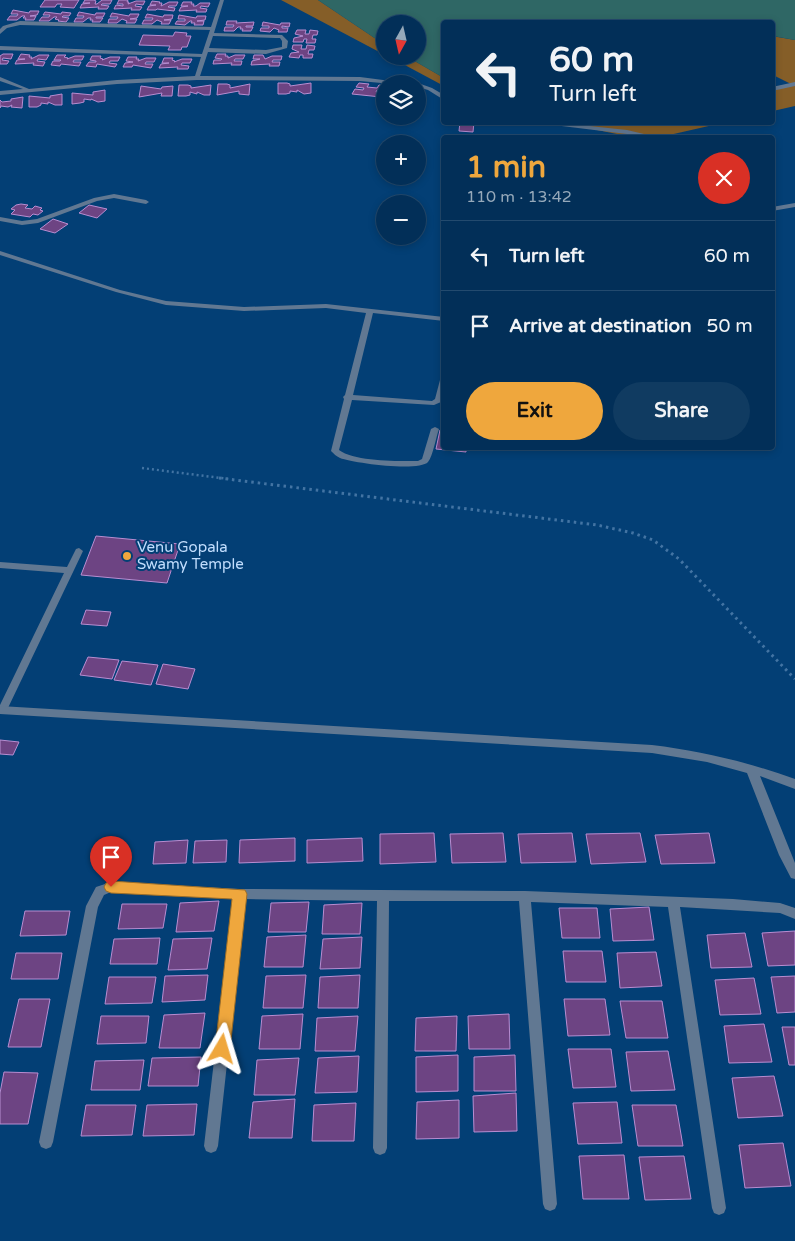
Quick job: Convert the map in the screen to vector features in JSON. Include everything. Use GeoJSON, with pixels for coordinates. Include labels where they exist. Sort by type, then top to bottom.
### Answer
{"type":"FeatureCollection","features":[{"type":"Feature","properties":{"kind":"street"},"geometry":{"type":"LineString","coordinates":[[1,710],[652,749],[696,754],[795,784]]}},
{"type":"Feature","properties":{"kind":"street"},"geometry":{"type":"LineString","coordinates":[[752,770],[785,855],[795,874]]}},
{"type":"Feature","properties":{"kind":"street"},"geometry":{"type":"LineString","coordinates":[[46,1142],[92,906],[100,891],[111,887],[240,894],[525,896],[770,907],[795,914]]}},
{"type":"Feature","properties":{"kind":"street"},"geometry":{"type":"LineString","coordinates":[[211,1146],[240,894]]}},
{"type":"Feature","properties":{"kind":"street"},"geometry":{"type":"LineString","coordinates":[[380,1148],[383,896]]}},
{"type":"Feature","properties":{"kind":"street"},"geometry":{"type":"LineString","coordinates":[[525,896],[550,1204]]}},
{"type":"Feature","properties":{"kind":"street"},"geometry":{"type":"LineString","coordinates":[[674,902],[719,1208]]}},
{"type":"Feature","properties":{"kind":"lane"},"geometry":{"type":"LineString","coordinates":[[197,78],[222,0]]}},
{"type":"Feature","properties":{"kind":"lane"},"geometry":{"type":"LineString","coordinates":[[0,32],[5,27],[20,23],[276,36],[282,37],[286,41],[284,48],[273,51],[206,53],[0,48]]}},
{"type":"Feature","properties":{"kind":"lane"},"geometry":{"type":"LineString","coordinates":[[0,93],[117,82],[197,78],[360,78],[376,80]]}},
{"type":"Feature","properties":{"kind":"lane"},"geometry":{"type":"LineString","coordinates":[[0,79],[32,90]]}},
{"type":"Feature","properties":{"kind":"lane"},"geometry":{"type":"LineString","coordinates":[[775,88],[795,84]]}},
{"type":"Feature","properties":{"kind":"lane"},"geometry":{"type":"LineString","coordinates":[[426,88],[441,96]]}},
{"type":"Feature","properties":{"kind":"lane"},"geometry":{"type":"LineString","coordinates":[[556,125],[642,135]]}},
{"type":"Feature","properties":{"kind":"lane"},"geometry":{"type":"LineString","coordinates":[[572,127],[577,125]]}},
{"type":"Feature","properties":{"kind":"lane"},"geometry":{"type":"LineString","coordinates":[[0,219],[22,222],[38,221],[96,199],[114,196],[146,202]]}},
{"type":"Feature","properties":{"kind":"lane"},"geometry":{"type":"LineString","coordinates":[[775,208],[795,205]]}},
{"type":"Feature","properties":{"kind":"lane"},"geometry":{"type":"LineString","coordinates":[[0,253],[166,303],[244,309],[326,306],[441,319]]}},
{"type":"Feature","properties":{"kind":"lane"},"geometry":{"type":"LineString","coordinates":[[370,312],[347,397],[335,451],[343,457],[418,464],[426,459],[434,429]]}},
{"type":"Feature","properties":{"kind":"lane"},"geometry":{"type":"LineString","coordinates":[[347,397],[434,403],[438,400],[441,390]]}},
{"type":"Feature","properties":{"kind":"lane"},"geometry":{"type":"LineString","coordinates":[[1,710],[79,550]]}},
{"type":"Feature","properties":{"kind":"lane"},"geometry":{"type":"LineString","coordinates":[[0,565],[70,570]]}},
{"type":"Feature","properties":{"kind":"path"},"geometry":{"type":"LineString","coordinates":[[142,468],[597,526],[633,533],[653,540],[680,559],[795,679]]}},
{"type":"Feature","properties":{"kind":"shaded area"},"geometry":{"type":"Polygon","coordinates":[[[281,0],[318,0],[376,39],[376,50],[281,0]]]}},
{"type":"Feature","properties":{"kind":"shaded area"},"geometry":{"type":"Polygon","coordinates":[[[318,0],[795,0],[795,40],[775,36],[775,20],[441,20],[441,76],[422,65],[426,65],[426,15],[376,15],[376,39],[318,0]]]}},
{"type":"Feature","properties":{"kind":"shaded area"},"geometry":{"type":"Polygon","coordinates":[[[775,37],[795,40],[795,106],[775,111],[775,87],[791,84],[775,76],[775,37]]]}},
{"type":"Feature","properties":{"kind":"shaded area"},"geometry":{"type":"Polygon","coordinates":[[[405,65],[422,65],[441,76],[441,84],[405,65]]]}},
{"type":"Feature","properties":{"kind":"shaded area"},"geometry":{"type":"Polygon","coordinates":[[[572,125],[713,125],[669,135],[622,135],[572,125]]]}},
{"type":"Feature","properties":{"kind":"building"},"geometry":{"type":"Polygon","coordinates":[[[45,0],[79,0],[74,8],[60,7],[62,4],[57,4],[55,7],[40,7],[45,0]]]}},
{"type":"Feature","properties":{"kind":"building"},"geometry":{"type":"Polygon","coordinates":[[[85,0],[94,0],[96,1],[95,4],[97,4],[102,0],[112,0],[110,4],[101,5],[109,6],[107,9],[98,9],[99,7],[80,8],[82,4],[90,3],[83,3],[85,0]]]}},
{"type":"Feature","properties":{"kind":"building"},"geometry":{"type":"Polygon","coordinates":[[[119,0],[128,0],[128,4],[136,1],[145,1],[143,5],[136,4],[135,6],[142,7],[140,10],[131,10],[132,8],[114,9],[116,5],[123,6],[123,4],[117,4],[119,0]]]}},
{"type":"Feature","properties":{"kind":"building"},"geometry":{"type":"Polygon","coordinates":[[[152,1],[162,3],[161,6],[169,2],[178,2],[176,6],[168,7],[175,8],[174,11],[147,10],[149,6],[156,5],[150,5],[152,1]]]}},
{"type":"Feature","properties":{"kind":"building"},"geometry":{"type":"Polygon","coordinates":[[[183,2],[192,2],[193,6],[200,3],[210,3],[208,7],[201,6],[200,8],[207,9],[206,12],[196,12],[197,10],[179,11],[181,7],[188,6],[181,6],[183,2]]]}},
{"type":"Feature","properties":{"kind":"building"},"geometry":{"type":"Polygon","coordinates":[[[13,10],[29,13],[30,11],[39,11],[37,15],[30,16],[36,16],[34,20],[25,20],[26,18],[23,18],[25,16],[22,16],[17,20],[7,20],[10,16],[17,16],[18,14],[11,14],[13,10]]]}},
{"type":"Feature","properties":{"kind":"building"},"geometry":{"type":"Polygon","coordinates":[[[45,12],[71,13],[69,16],[62,17],[69,18],[66,22],[58,21],[55,19],[57,17],[49,21],[39,21],[42,17],[49,17],[50,15],[43,15],[45,12]]]}},
{"type":"Feature","properties":{"kind":"building"},"geometry":{"type":"Polygon","coordinates":[[[79,12],[95,15],[96,13],[105,13],[103,17],[96,17],[103,18],[100,22],[92,22],[91,18],[88,18],[83,22],[74,22],[76,18],[83,18],[84,16],[77,16],[79,12]]]}},
{"type":"Feature","properties":{"kind":"building"},"geometry":{"type":"Polygon","coordinates":[[[112,13],[129,16],[130,14],[139,14],[137,18],[130,19],[137,19],[135,23],[126,23],[127,21],[122,19],[117,23],[108,23],[109,19],[117,19],[118,17],[110,17],[112,13]]]}},
{"type":"Feature","properties":{"kind":"building"},"geometry":{"type":"Polygon","coordinates":[[[147,14],[163,17],[164,15],[173,15],[172,19],[164,20],[171,20],[169,24],[161,24],[162,22],[157,20],[152,24],[142,24],[144,20],[152,20],[153,18],[145,18],[147,14]]]}},
{"type":"Feature","properties":{"kind":"building"},"geometry":{"type":"Polygon","coordinates":[[[179,15],[196,18],[197,16],[206,16],[205,20],[197,21],[204,21],[203,25],[194,25],[195,23],[191,23],[192,21],[185,25],[175,24],[177,21],[185,21],[185,19],[178,19],[179,15]]]}},
{"type":"Feature","properties":{"kind":"building"},"geometry":{"type":"Polygon","coordinates":[[[227,21],[237,21],[236,23],[254,22],[253,26],[246,26],[253,27],[251,31],[242,31],[241,27],[238,27],[234,31],[224,31],[225,27],[233,27],[234,25],[226,25],[227,21]]]}},
{"type":"Feature","properties":{"kind":"building"},"geometry":{"type":"Polygon","coordinates":[[[263,22],[280,25],[281,23],[290,23],[289,27],[282,26],[282,28],[288,28],[287,32],[278,32],[279,30],[274,28],[270,32],[260,31],[261,28],[269,28],[269,26],[262,26],[263,22]]]}},
{"type":"Feature","properties":{"kind":"building"},"geometry":{"type":"Polygon","coordinates":[[[297,30],[306,30],[305,34],[309,34],[310,30],[318,31],[317,35],[313,35],[312,39],[316,39],[315,43],[306,43],[307,39],[304,39],[303,42],[293,42],[294,38],[303,36],[295,34],[297,30]]]}},
{"type":"Feature","properties":{"kind":"building"},"geometry":{"type":"Polygon","coordinates":[[[175,32],[187,33],[186,36],[191,36],[187,47],[182,47],[181,50],[168,50],[170,46],[139,45],[143,35],[173,36],[175,32]]]}},
{"type":"Feature","properties":{"kind":"building"},"geometry":{"type":"Polygon","coordinates":[[[293,45],[302,45],[301,49],[306,49],[307,45],[315,46],[314,50],[309,50],[308,54],[313,54],[312,58],[303,58],[303,55],[300,55],[299,58],[289,57],[291,53],[299,52],[292,49],[293,45]]]}},
{"type":"Feature","properties":{"kind":"building"},"geometry":{"type":"Polygon","coordinates":[[[3,54],[13,54],[11,59],[3,58],[2,60],[9,61],[7,64],[0,64],[0,56],[3,54]]]}},
{"type":"Feature","properties":{"kind":"building"},"geometry":{"type":"Polygon","coordinates":[[[21,54],[30,55],[31,59],[39,55],[49,55],[46,60],[38,59],[37,61],[45,62],[43,66],[33,65],[34,63],[15,64],[17,60],[25,59],[18,59],[21,54]]]}},
{"type":"Feature","properties":{"kind":"building"},"geometry":{"type":"Polygon","coordinates":[[[217,54],[226,54],[225,56],[228,56],[228,58],[235,55],[245,55],[243,59],[235,59],[234,61],[242,61],[241,65],[231,65],[232,63],[213,64],[214,60],[222,59],[215,58],[217,54]]]}},
{"type":"Feature","properties":{"kind":"building"},"geometry":{"type":"Polygon","coordinates":[[[57,55],[66,55],[64,57],[67,59],[75,56],[84,56],[82,60],[74,60],[73,62],[81,62],[79,66],[51,65],[53,61],[61,60],[54,60],[57,55]]]}},
{"type":"Feature","properties":{"kind":"building"},"geometry":{"type":"Polygon","coordinates":[[[254,55],[263,55],[265,59],[272,56],[282,56],[281,60],[273,60],[272,62],[280,62],[279,66],[269,66],[270,64],[251,65],[252,61],[260,59],[253,59],[254,55]]]}},
{"type":"Feature","properties":{"kind":"building"},"geometry":{"type":"Polygon","coordinates":[[[92,56],[101,56],[102,60],[110,57],[120,57],[118,61],[110,61],[109,63],[117,64],[115,67],[97,64],[96,67],[86,66],[89,62],[96,62],[90,60],[92,56]]]}},
{"type":"Feature","properties":{"kind":"building"},"geometry":{"type":"Polygon","coordinates":[[[128,57],[137,57],[138,61],[146,58],[156,58],[154,62],[146,62],[145,64],[153,64],[151,68],[133,65],[132,67],[123,67],[125,63],[133,62],[126,61],[128,57]]]}},
{"type":"Feature","properties":{"kind":"building"},"geometry":{"type":"Polygon","coordinates":[[[164,58],[173,58],[174,62],[182,59],[192,59],[190,63],[182,63],[181,65],[189,66],[188,69],[177,69],[178,67],[159,68],[161,64],[169,63],[162,63],[164,58]]]}},
{"type":"Feature","properties":{"kind":"building"},"geometry":{"type":"Polygon","coordinates":[[[278,83],[287,83],[290,86],[311,83],[311,93],[304,94],[297,90],[297,92],[290,91],[290,93],[286,94],[278,94],[278,83]]]}},
{"type":"Feature","properties":{"kind":"building"},"geometry":{"type":"Polygon","coordinates":[[[359,83],[369,84],[367,87],[376,88],[376,96],[352,94],[355,89],[363,90],[364,88],[356,87],[359,83]]]}},
{"type":"Feature","properties":{"kind":"building"},"geometry":{"type":"Polygon","coordinates":[[[218,84],[230,85],[230,88],[250,84],[249,95],[239,94],[239,91],[217,95],[218,84]]]}},
{"type":"Feature","properties":{"kind":"building"},"geometry":{"type":"Polygon","coordinates":[[[179,85],[188,85],[191,88],[211,85],[210,95],[190,92],[190,95],[178,96],[179,85]]]}},
{"type":"Feature","properties":{"kind":"building"},"geometry":{"type":"Polygon","coordinates":[[[141,86],[161,89],[162,87],[173,86],[172,96],[161,96],[162,93],[139,97],[141,86]]]}},
{"type":"Feature","properties":{"kind":"building"},"geometry":{"type":"Polygon","coordinates":[[[105,90],[105,101],[98,102],[84,99],[84,102],[72,104],[72,93],[93,95],[93,92],[105,90]]]}},
{"type":"Feature","properties":{"kind":"building"},"geometry":{"type":"Polygon","coordinates":[[[62,94],[62,105],[48,102],[48,104],[41,103],[37,107],[29,107],[29,96],[50,98],[50,96],[62,94]]]}},
{"type":"Feature","properties":{"kind":"building"},"geometry":{"type":"Polygon","coordinates":[[[23,97],[22,108],[11,107],[12,105],[8,107],[1,106],[0,108],[0,100],[2,102],[11,101],[11,99],[23,97]]]}},
{"type":"Feature","properties":{"kind":"building"},"geometry":{"type":"Polygon","coordinates":[[[460,125],[474,125],[473,132],[459,131],[460,125]]]}},
{"type":"Feature","properties":{"kind":"building"},"geometry":{"type":"Polygon","coordinates":[[[21,204],[28,205],[25,208],[32,209],[35,206],[42,208],[40,210],[43,211],[38,215],[33,214],[30,217],[11,214],[15,210],[11,209],[21,204]]]}},
{"type":"Feature","properties":{"kind":"building"},"geometry":{"type":"Polygon","coordinates":[[[89,205],[107,209],[97,218],[79,213],[89,205]]]}},
{"type":"Feature","properties":{"kind":"building"},"geometry":{"type":"Polygon","coordinates":[[[53,219],[68,224],[55,233],[40,229],[53,219]]]}},
{"type":"Feature","properties":{"kind":"building"},"geometry":{"type":"Polygon","coordinates":[[[440,430],[441,450],[436,449],[440,430]]]}},
{"type":"Feature","properties":{"kind":"building"},"geometry":{"type":"Polygon","coordinates":[[[446,450],[466,450],[466,452],[446,450]]]}},
{"type":"Feature","properties":{"kind":"building"},"geometry":{"type":"Polygon","coordinates":[[[96,536],[180,544],[167,583],[81,575],[96,536]]]}},
{"type":"Feature","properties":{"kind":"building"},"geometry":{"type":"Polygon","coordinates":[[[86,610],[111,612],[107,626],[81,624],[86,610]]]}},
{"type":"Feature","properties":{"kind":"building"},"geometry":{"type":"Polygon","coordinates":[[[88,657],[119,660],[112,679],[80,675],[88,657]]]}},
{"type":"Feature","properties":{"kind":"building"},"geometry":{"type":"Polygon","coordinates":[[[122,661],[158,665],[151,685],[114,680],[122,661]]]}},
{"type":"Feature","properties":{"kind":"building"},"geometry":{"type":"Polygon","coordinates":[[[163,664],[195,669],[188,689],[156,684],[163,664]]]}},
{"type":"Feature","properties":{"kind":"building"},"geometry":{"type":"Polygon","coordinates":[[[0,740],[19,742],[13,755],[0,754],[0,740]]]}},
{"type":"Feature","properties":{"kind":"building"},"geometry":{"type":"Polygon","coordinates":[[[434,833],[436,862],[380,864],[380,834],[434,833]]]}},
{"type":"Feature","properties":{"kind":"building"},"geometry":{"type":"Polygon","coordinates":[[[503,833],[506,862],[452,863],[450,834],[503,833]]]}},
{"type":"Feature","properties":{"kind":"building"},"geometry":{"type":"Polygon","coordinates":[[[572,833],[576,862],[521,863],[518,834],[572,833]]]}},
{"type":"Feature","properties":{"kind":"building"},"geometry":{"type":"Polygon","coordinates":[[[640,833],[646,862],[591,864],[586,834],[640,833]]]}},
{"type":"Feature","properties":{"kind":"building"},"geometry":{"type":"Polygon","coordinates":[[[709,833],[715,863],[661,864],[655,835],[709,833]]]}},
{"type":"Feature","properties":{"kind":"building"},"geometry":{"type":"Polygon","coordinates":[[[295,838],[295,861],[239,863],[240,840],[295,838]]]}},
{"type":"Feature","properties":{"kind":"building"},"geometry":{"type":"Polygon","coordinates":[[[362,838],[363,861],[307,863],[307,840],[362,838]]]}},
{"type":"Feature","properties":{"kind":"building"},"geometry":{"type":"Polygon","coordinates":[[[188,840],[186,863],[153,864],[155,842],[188,840]]]}},
{"type":"Feature","properties":{"kind":"building"},"geometry":{"type":"Polygon","coordinates":[[[227,840],[226,862],[193,863],[195,841],[227,840]]]}},
{"type":"Feature","properties":{"kind":"building"},"geometry":{"type":"Polygon","coordinates":[[[219,901],[214,931],[176,932],[180,903],[219,901]]]}},
{"type":"Feature","properties":{"kind":"building"},"geometry":{"type":"Polygon","coordinates":[[[309,902],[306,932],[268,932],[271,903],[309,902]]]}},
{"type":"Feature","properties":{"kind":"building"},"geometry":{"type":"Polygon","coordinates":[[[362,903],[360,934],[322,934],[324,905],[362,903]]]}},
{"type":"Feature","properties":{"kind":"building"},"geometry":{"type":"Polygon","coordinates":[[[122,904],[167,904],[163,928],[118,929],[122,904]]]}},
{"type":"Feature","properties":{"kind":"building"},"geometry":{"type":"Polygon","coordinates":[[[649,907],[654,940],[613,941],[610,909],[649,907]]]}},
{"type":"Feature","properties":{"kind":"building"},"geometry":{"type":"Polygon","coordinates":[[[559,908],[597,908],[600,938],[562,938],[559,908]]]}},
{"type":"Feature","properties":{"kind":"building"},"geometry":{"type":"Polygon","coordinates":[[[25,911],[70,911],[66,935],[20,936],[25,911]]]}},
{"type":"Feature","properties":{"kind":"building"},"geometry":{"type":"Polygon","coordinates":[[[795,931],[795,965],[768,966],[762,933],[795,931]]]}},
{"type":"Feature","properties":{"kind":"building"},"geometry":{"type":"Polygon","coordinates":[[[745,933],[752,967],[711,968],[707,935],[745,933]]]}},
{"type":"Feature","properties":{"kind":"building"},"geometry":{"type":"Polygon","coordinates":[[[306,935],[303,967],[264,967],[267,937],[306,935]]]}},
{"type":"Feature","properties":{"kind":"building"},"geometry":{"type":"Polygon","coordinates":[[[362,937],[360,968],[320,969],[323,939],[362,937]]]}},
{"type":"Feature","properties":{"kind":"building"},"geometry":{"type":"Polygon","coordinates":[[[160,938],[157,964],[110,964],[114,939],[160,938]]]}},
{"type":"Feature","properties":{"kind":"building"},"geometry":{"type":"Polygon","coordinates":[[[212,938],[207,969],[168,970],[173,939],[212,938]]]}},
{"type":"Feature","properties":{"kind":"building"},"geometry":{"type":"Polygon","coordinates":[[[563,951],[602,951],[606,982],[566,982],[563,951]]]}},
{"type":"Feature","properties":{"kind":"building"},"geometry":{"type":"Polygon","coordinates":[[[656,952],[662,986],[620,988],[617,953],[656,952]]]}},
{"type":"Feature","properties":{"kind":"building"},"geometry":{"type":"Polygon","coordinates":[[[16,953],[62,953],[58,979],[11,979],[16,953]]]}},
{"type":"Feature","properties":{"kind":"building"},"geometry":{"type":"Polygon","coordinates":[[[208,975],[205,1000],[162,1002],[165,976],[208,975]]]}},
{"type":"Feature","properties":{"kind":"building"},"geometry":{"type":"Polygon","coordinates":[[[306,975],[303,1008],[263,1008],[266,976],[306,975]]]}},
{"type":"Feature","properties":{"kind":"building"},"geometry":{"type":"Polygon","coordinates":[[[360,975],[358,1008],[318,1008],[320,977],[360,975]]]}},
{"type":"Feature","properties":{"kind":"building"},"geometry":{"type":"Polygon","coordinates":[[[795,976],[795,1012],[777,1013],[771,977],[795,976]]]}},
{"type":"Feature","properties":{"kind":"building"},"geometry":{"type":"Polygon","coordinates":[[[109,977],[156,977],[152,1003],[105,1004],[109,977]]]}},
{"type":"Feature","properties":{"kind":"building"},"geometry":{"type":"Polygon","coordinates":[[[754,978],[761,1014],[720,1015],[715,980],[754,978]]]}},
{"type":"Feature","properties":{"kind":"building"},"geometry":{"type":"Polygon","coordinates":[[[19,999],[50,999],[41,1047],[8,1047],[19,999]]]}},
{"type":"Feature","properties":{"kind":"building"},"geometry":{"type":"Polygon","coordinates":[[[564,999],[605,999],[610,1035],[568,1036],[564,999]]]}},
{"type":"Feature","properties":{"kind":"building"},"geometry":{"type":"Polygon","coordinates":[[[620,1001],[662,1001],[668,1038],[626,1038],[620,1001]]]}},
{"type":"Feature","properties":{"kind":"building"},"geometry":{"type":"Polygon","coordinates":[[[205,1013],[200,1048],[159,1048],[164,1015],[205,1013]]]}},
{"type":"Feature","properties":{"kind":"building"},"geometry":{"type":"Polygon","coordinates":[[[303,1014],[300,1049],[259,1049],[262,1016],[303,1014]]]}},
{"type":"Feature","properties":{"kind":"building"},"geometry":{"type":"Polygon","coordinates":[[[509,1014],[510,1049],[469,1049],[468,1016],[509,1014]]]}},
{"type":"Feature","properties":{"kind":"building"},"geometry":{"type":"Polygon","coordinates":[[[101,1016],[149,1016],[146,1043],[97,1044],[101,1016]]]}},
{"type":"Feature","properties":{"kind":"building"},"geometry":{"type":"Polygon","coordinates":[[[358,1016],[355,1051],[315,1051],[317,1018],[358,1016]]]}},
{"type":"Feature","properties":{"kind":"building"},"geometry":{"type":"Polygon","coordinates":[[[457,1016],[456,1051],[415,1051],[416,1018],[457,1016]]]}},
{"type":"Feature","properties":{"kind":"building"},"geometry":{"type":"Polygon","coordinates":[[[764,1024],[772,1062],[729,1063],[724,1026],[764,1024]]]}},
{"type":"Feature","properties":{"kind":"building"},"geometry":{"type":"Polygon","coordinates":[[[782,1027],[795,1027],[795,1065],[789,1065],[782,1027]]]}},
{"type":"Feature","properties":{"kind":"building"},"geometry":{"type":"Polygon","coordinates":[[[568,1049],[611,1049],[616,1087],[573,1088],[568,1049]]]}},
{"type":"Feature","properties":{"kind":"building"},"geometry":{"type":"Polygon","coordinates":[[[668,1051],[675,1090],[631,1091],[626,1052],[668,1051]]]}},
{"type":"Feature","properties":{"kind":"building"},"geometry":{"type":"Polygon","coordinates":[[[458,1055],[458,1091],[416,1092],[416,1057],[458,1055]]]}},
{"type":"Feature","properties":{"kind":"building"},"geometry":{"type":"Polygon","coordinates":[[[515,1055],[516,1091],[474,1091],[474,1057],[515,1055]]]}},
{"type":"Feature","properties":{"kind":"building"},"geometry":{"type":"Polygon","coordinates":[[[359,1056],[357,1092],[315,1093],[318,1058],[359,1056]]]}},
{"type":"Feature","properties":{"kind":"building"},"geometry":{"type":"Polygon","coordinates":[[[201,1057],[198,1086],[148,1086],[152,1058],[201,1057]]]}},
{"type":"Feature","properties":{"kind":"building"},"geometry":{"type":"Polygon","coordinates":[[[299,1058],[295,1095],[254,1095],[257,1060],[299,1058]]]}},
{"type":"Feature","properties":{"kind":"building"},"geometry":{"type":"Polygon","coordinates":[[[144,1060],[140,1090],[91,1090],[95,1061],[144,1060]]]}},
{"type":"Feature","properties":{"kind":"building"},"geometry":{"type":"Polygon","coordinates":[[[4,1072],[38,1073],[28,1124],[0,1124],[0,1093],[4,1072]]]}},
{"type":"Feature","properties":{"kind":"building"},"geometry":{"type":"Polygon","coordinates":[[[774,1076],[783,1116],[738,1118],[732,1078],[774,1076]]]}},
{"type":"Feature","properties":{"kind":"building"},"geometry":{"type":"Polygon","coordinates":[[[516,1093],[517,1131],[474,1132],[473,1096],[516,1093]]]}},
{"type":"Feature","properties":{"kind":"building"},"geometry":{"type":"Polygon","coordinates":[[[295,1099],[292,1138],[249,1138],[253,1102],[295,1099]]]}},
{"type":"Feature","properties":{"kind":"building"},"geometry":{"type":"Polygon","coordinates":[[[459,1100],[459,1138],[416,1139],[417,1102],[459,1100]]]}},
{"type":"Feature","properties":{"kind":"building"},"geometry":{"type":"Polygon","coordinates":[[[617,1102],[622,1143],[578,1144],[573,1103],[617,1102]]]}},
{"type":"Feature","properties":{"kind":"building"},"geometry":{"type":"Polygon","coordinates":[[[356,1103],[354,1141],[312,1141],[314,1105],[356,1103]]]}},
{"type":"Feature","properties":{"kind":"building"},"geometry":{"type":"Polygon","coordinates":[[[197,1104],[194,1135],[143,1136],[147,1105],[197,1104]]]}},
{"type":"Feature","properties":{"kind":"building"},"geometry":{"type":"Polygon","coordinates":[[[86,1105],[136,1105],[132,1135],[81,1136],[86,1105]]]}},
{"type":"Feature","properties":{"kind":"building"},"geometry":{"type":"Polygon","coordinates":[[[632,1105],[676,1105],[683,1146],[638,1146],[632,1105]]]}},
{"type":"Feature","properties":{"kind":"building"},"geometry":{"type":"Polygon","coordinates":[[[783,1143],[791,1186],[745,1188],[739,1145],[783,1143]]]}},
{"type":"Feature","properties":{"kind":"building"},"geometry":{"type":"Polygon","coordinates":[[[624,1155],[629,1199],[583,1199],[579,1156],[624,1155]]]}},
{"type":"Feature","properties":{"kind":"building"},"geometry":{"type":"Polygon","coordinates":[[[684,1156],[691,1199],[645,1200],[639,1157],[684,1156]]]}},
{"type":"Feature","properties":{"kind":"place","name":"Venu Gopala Swamy Temple"},"geometry":{"type":"Point","coordinates":[127,556]}},
{"type":"Feature","properties":{"kind":"route"},"geometry":{"type":"LineString","coordinates":[[111,887],[240,894],[222,1049]]}}]}
